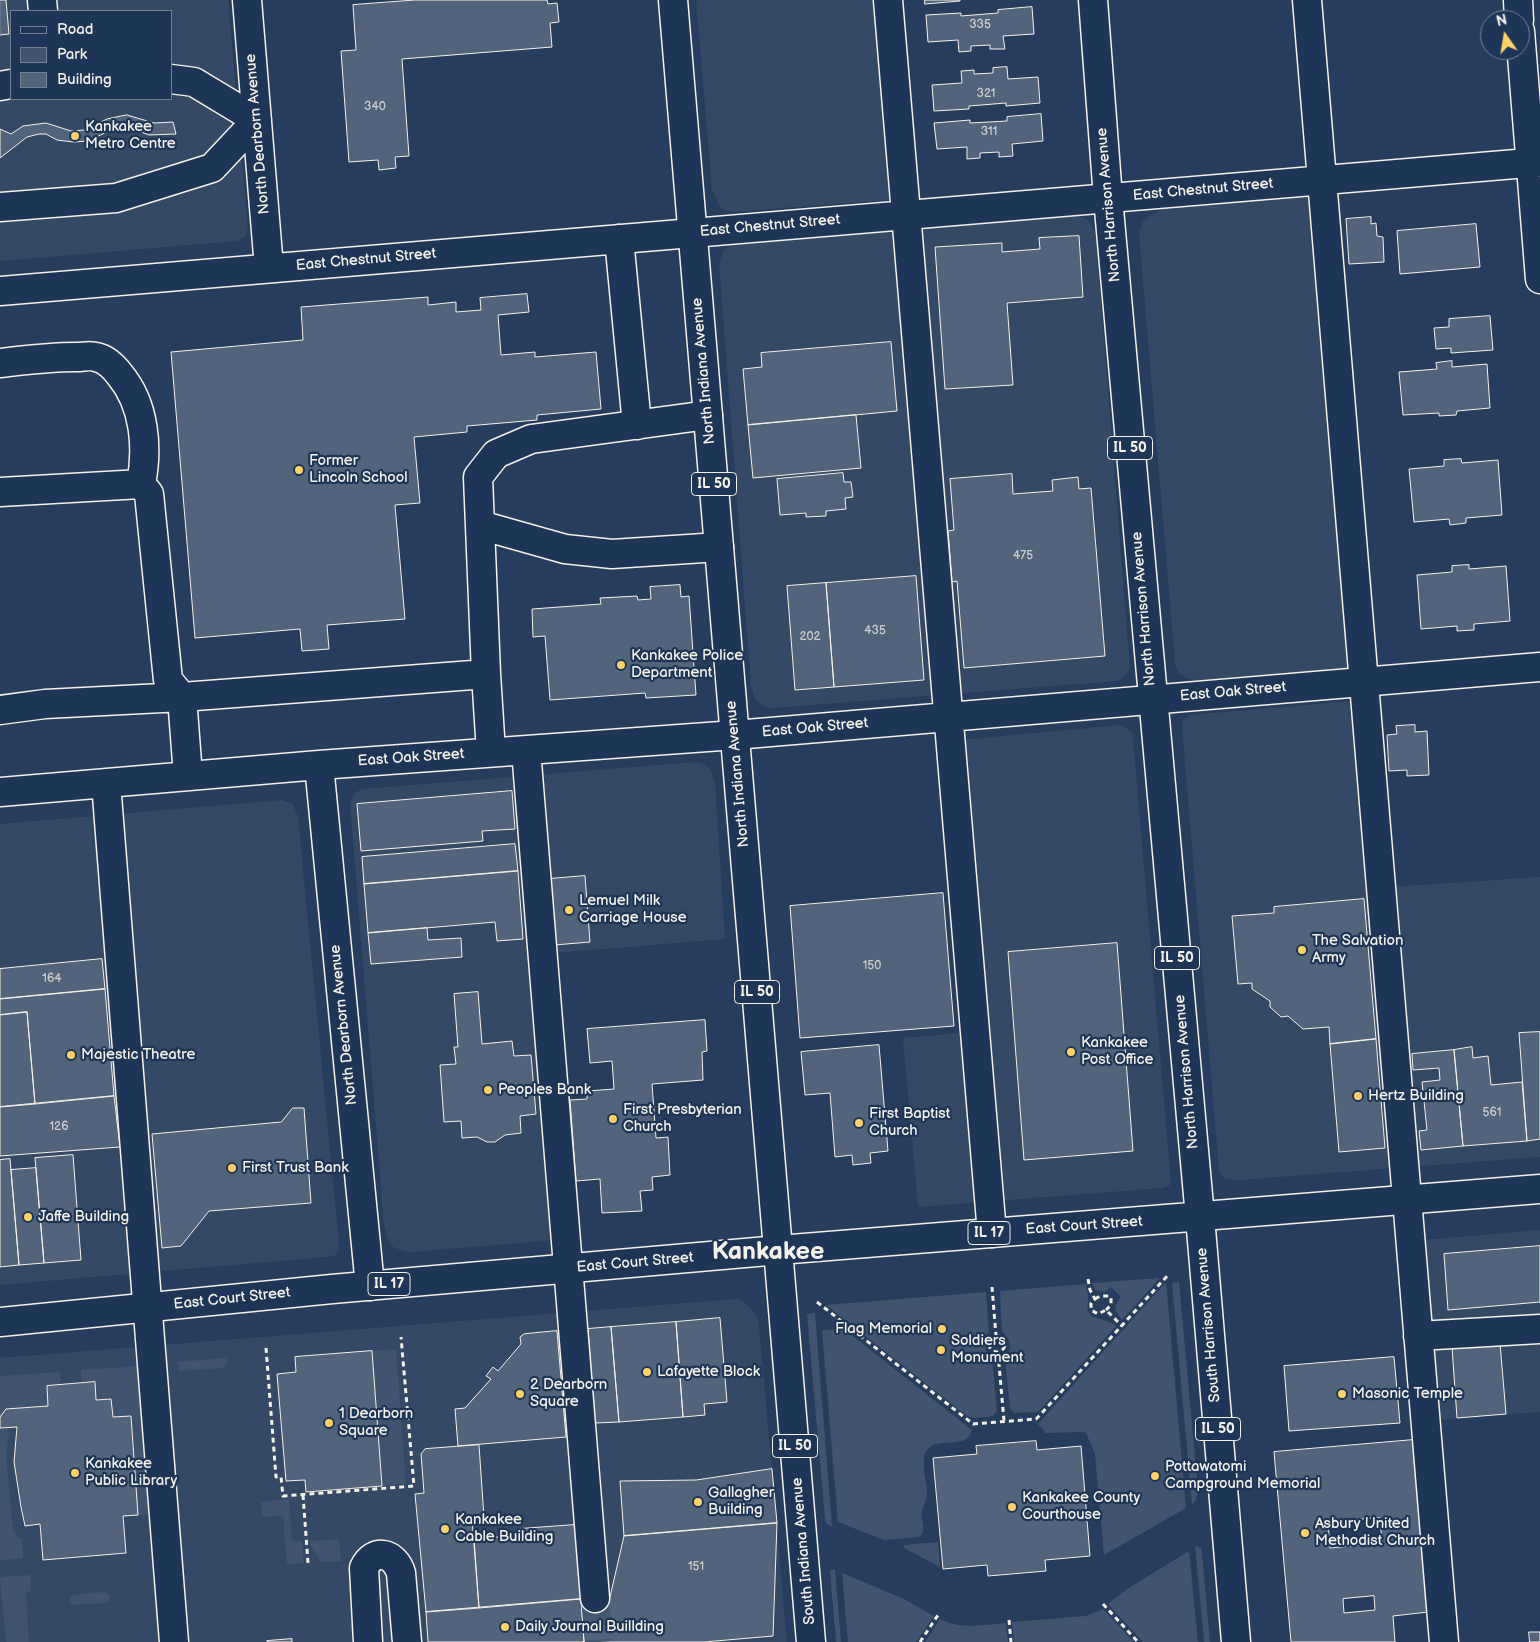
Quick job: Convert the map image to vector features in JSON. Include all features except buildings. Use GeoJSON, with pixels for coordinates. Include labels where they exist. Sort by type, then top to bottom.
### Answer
{"type":"FeatureCollection","features":[{"type":"Feature","properties":{"kind":"main road","name":"North Dearborn Avenue"},"geometry":{"type":"LineString","coordinates":[[247,0],[269,268]]}},
{"type":"Feature","properties":{"kind":"main road","name":"North Indiana Avenue"},"geometry":{"type":"LineString","coordinates":[[673,0],[779,1250]]}},
{"type":"Feature","properties":{"kind":"main road"},"geometry":{"type":"LineString","coordinates":[[888,0],[992,1233]]}},
{"type":"Feature","properties":{"kind":"main road","name":"North Harrison Avenue"},"geometry":{"type":"LineString","coordinates":[[1093,0],[1108,198],[1152,699],[1200,1217]]}},
{"type":"Feature","properties":{"kind":"main road"},"geometry":{"type":"LineString","coordinates":[[1307,0],[1444,1642]]}},
{"type":"Feature","properties":{"kind":"main road"},"geometry":{"type":"LineString","coordinates":[[1523,60],[1535,162],[1540,279]]}},
{"type":"Feature","properties":{"kind":"main road"},"geometry":{"type":"LineString","coordinates":[[0,207],[116,198],[212,168],[257,120],[194,82],[172,79]]}},
{"type":"Feature","properties":{"kind":"main road","name":"East Chestnut Street"},"geometry":{"type":"LineString","coordinates":[[0,291],[1535,162]]}},
{"type":"Feature","properties":{"kind":"main road"},"geometry":{"type":"LineString","coordinates":[[619,239],[637,424]]}},
{"type":"Feature","properties":{"kind":"main road"},"geometry":{"type":"LineString","coordinates":[[0,363],[95,356],[104,360],[115,369],[129,386],[139,410],[143,436],[145,463],[141,484],[149,494],[168,680],[182,697],[188,776]]}},
{"type":"Feature","properties":{"kind":"main road"},"geometry":{"type":"LineString","coordinates":[[491,752],[478,477],[496,454],[531,439],[708,415]]}},
{"type":"Feature","properties":{"kind":"main road"},"geometry":{"type":"LineString","coordinates":[[0,492],[141,484]]}},
{"type":"Feature","properties":{"kind":"main road"},"geometry":{"type":"LineString","coordinates":[[480,525],[565,549],[612,554],[719,547]]}},
{"type":"Feature","properties":{"kind":"main road","name":"East Oak Street"},"geometry":{"type":"LineString","coordinates":[[0,792],[319,765],[735,735],[1540,668]]}},
{"type":"Feature","properties":{"kind":"main road"},"geometry":{"type":"LineString","coordinates":[[0,710],[45,704],[182,697],[486,674]]}},
{"type":"Feature","properties":{"kind":"main road"},"geometry":{"type":"LineString","coordinates":[[526,750],[595,1598]]}},
{"type":"Feature","properties":{"kind":"main road","name":"North Dearborn Avenue"},"geometry":{"type":"LineString","coordinates":[[319,765],[370,1286]]}},
{"type":"Feature","properties":{"kind":"main road"},"geometry":{"type":"LineString","coordinates":[[106,783],[174,1642]]}},
{"type":"Feature","properties":{"kind":"main road","name":"East Court Street"},"geometry":{"type":"LineString","coordinates":[[0,1322],[370,1286],[779,1250],[1540,1189]]}},
{"type":"Feature","properties":{"kind":"main road","name":"South Harrison Avenue"},"geometry":{"type":"LineString","coordinates":[[1200,1217],[1236,1642]]}},
{"type":"Feature","properties":{"kind":"main road","name":"South Indiana Avenue"},"geometry":{"type":"LineString","coordinates":[[779,1250],[811,1642]]}},
{"type":"Feature","properties":{"kind":"main road"},"geometry":{"type":"LineString","coordinates":[[1418,1336],[1540,1329]]}},
{"type":"Feature","properties":{"kind":"main road"},"geometry":{"type":"LineString","coordinates":[[368,1642],[364,1568],[367,1561],[378,1555],[393,1557],[399,1564],[406,1642]]}},
{"type":"Feature","properties":{"kind":"path"},"geometry":{"type":"LineString","coordinates":[[817,1302],[968,1422],[973,1424],[1036,1418],[1040,1416],[1169,1274]]}},
{"type":"Feature","properties":{"kind":"path"},"geometry":{"type":"LineString","coordinates":[[1088,1279],[1090,1290],[1095,1299]]}},
{"type":"Feature","properties":{"kind":"path"},"geometry":{"type":"LineString","coordinates":[[992,1287],[996,1336]]}},
{"type":"Feature","properties":{"kind":"path"},"geometry":{"type":"LineString","coordinates":[[1104,1295],[1109,1296],[1111,1298],[1111,1305],[1101,1314],[1094,1314],[1091,1306],[1095,1299],[1104,1295]]}},
{"type":"Feature","properties":{"kind":"path"},"geometry":{"type":"LineString","coordinates":[[1106,1310],[1122,1326]]}},
{"type":"Feature","properties":{"kind":"path"},"geometry":{"type":"LineString","coordinates":[[996,1336],[1003,1339],[1005,1344],[1003,1350],[998,1353]]}},
{"type":"Feature","properties":{"kind":"path"},"geometry":{"type":"LineString","coordinates":[[996,1336],[990,1340],[989,1345],[993,1352],[998,1353]]}},
{"type":"Feature","properties":{"kind":"path"},"geometry":{"type":"LineString","coordinates":[[266,1348],[276,1477],[281,1477],[283,1496],[414,1486],[401,1337]]}},
{"type":"Feature","properties":{"kind":"path"},"geometry":{"type":"LineString","coordinates":[[998,1353],[1004,1421]]}},
{"type":"Feature","properties":{"kind":"path"},"geometry":{"type":"LineString","coordinates":[[303,1495],[308,1563]]}},
{"type":"Feature","properties":{"kind":"path"},"geometry":{"type":"LineString","coordinates":[[1102,1604],[1138,1642]]}},
{"type":"Feature","properties":{"kind":"path"},"geometry":{"type":"LineString","coordinates":[[920,1642],[938,1614]]}},
{"type":"Feature","properties":{"kind":"path"},"geometry":{"type":"LineString","coordinates":[[1009,1620],[1011,1642]]}},
{"type":"Feature","properties":{"kind":"shaded area"},"geometry":{"type":"Polygon","coordinates":[[[0,0],[228,0],[248,228],[246,236],[238,241],[0,261],[0,0]]]}},
{"type":"Feature","properties":{"kind":"shaded area"},"geometry":{"type":"Polygon","coordinates":[[[696,0],[896,0],[913,198],[731,212],[723,209],[719,205],[712,189],[696,0]]]}},
{"type":"Feature","properties":{"kind":"shaded area"},"geometry":{"type":"Polygon","coordinates":[[[1333,193],[1372,667],[1196,680],[1186,678],[1178,672],[1175,663],[1139,234],[1142,223],[1148,217],[1174,205],[1333,193]]]}},
{"type":"Feature","properties":{"kind":"shaded area"},"geometry":{"type":"Polygon","coordinates":[[[1077,215],[1088,220],[1096,238],[1130,668],[1125,676],[1117,681],[774,708],[762,706],[755,698],[751,686],[719,263],[723,251],[733,243],[746,239],[1077,215]]]}},
{"type":"Feature","properties":{"kind":"shaded area"},"geometry":{"type":"Polygon","coordinates":[[[1375,699],[1391,887],[1540,877],[1540,1157],[1239,1180],[1226,1179],[1219,1171],[1182,728],[1183,720],[1190,715],[1375,699]]]}},
{"type":"Feature","properties":{"kind":"shaded area"},"geometry":{"type":"Polygon","coordinates":[[[1121,725],[1132,732],[1133,738],[1171,1183],[1163,1188],[918,1207],[903,1038],[983,1031],[960,740],[1121,725]]]}},
{"type":"Feature","properties":{"kind":"shaded area"},"geometry":{"type":"Polygon","coordinates":[[[695,762],[704,764],[710,769],[715,782],[725,939],[554,953],[579,1238],[411,1252],[394,1248],[388,1240],[384,1225],[350,803],[352,797],[356,792],[363,789],[695,762]]]}},
{"type":"Feature","properties":{"kind":"shaded area"},"geometry":{"type":"Polygon","coordinates":[[[282,800],[293,804],[298,817],[339,1244],[336,1255],[0,1285],[0,824],[282,800]]]}},
{"type":"Feature","properties":{"kind":"shaded area"},"geometry":{"type":"Polygon","coordinates":[[[1540,1230],[1540,1412],[1436,1420],[1423,1240],[1540,1230]]]}},
{"type":"Feature","properties":{"kind":"shaded area"},"geometry":{"type":"Polygon","coordinates":[[[741,1300],[751,1309],[757,1316],[759,1324],[787,1642],[0,1642],[0,1358],[741,1300]]]}},
{"type":"Feature","properties":{"kind":"green space"},"geometry":{"type":"Polygon","coordinates":[[[1160,1278],[1122,1320],[1117,1314],[1116,1309],[1121,1297],[1111,1287],[1105,1292],[1095,1290],[1092,1283],[1160,1278]]]}},
{"type":"Feature","properties":{"kind":"green space"},"geometry":{"type":"Polygon","coordinates":[[[1166,1282],[1186,1508],[1104,1555],[1095,1454],[1086,1433],[1046,1433],[1038,1424],[1166,1282]]]}},
{"type":"Feature","properties":{"kind":"green space"},"geometry":{"type":"Polygon","coordinates":[[[1179,1282],[1198,1490],[1196,1500],[1192,1504],[1172,1283],[1179,1282]]]}},
{"type":"Feature","properties":{"kind":"green space"},"geometry":{"type":"Polygon","coordinates":[[[1086,1284],[1089,1313],[1116,1326],[1038,1412],[1014,1413],[1010,1408],[1005,1357],[1010,1349],[1010,1345],[1009,1340],[1002,1331],[1000,1291],[1086,1284]]]}},
{"type":"Feature","properties":{"kind":"green space"},"geometry":{"type":"Polygon","coordinates":[[[986,1292],[989,1332],[984,1343],[987,1354],[992,1359],[997,1411],[993,1416],[973,1418],[967,1416],[826,1305],[986,1292]]]}},
{"type":"Feature","properties":{"kind":"green space"},"geometry":{"type":"Polygon","coordinates":[[[815,1313],[832,1527],[826,1523],[825,1519],[807,1314],[815,1313]]]}},
{"type":"Feature","properties":{"kind":"green space"},"geometry":{"type":"Polygon","coordinates":[[[844,1329],[972,1430],[967,1439],[936,1444],[926,1451],[924,1467],[927,1495],[922,1511],[923,1532],[919,1537],[884,1540],[838,1522],[822,1330],[844,1329]]]}},
{"type":"Feature","properties":{"kind":"green space"},"geometry":{"type":"Polygon","coordinates":[[[396,1349],[406,1484],[382,1486],[372,1351],[396,1349]]]}},
{"type":"Feature","properties":{"kind":"green space"},"geometry":{"type":"Polygon","coordinates":[[[226,1358],[227,1363],[223,1368],[179,1371],[177,1362],[226,1358]]]}},
{"type":"Feature","properties":{"kind":"green space"},"geometry":{"type":"Polygon","coordinates":[[[140,1366],[151,1514],[138,1515],[131,1416],[113,1417],[111,1399],[96,1400],[95,1382],[82,1383],[81,1370],[140,1366]]]}},
{"type":"Feature","properties":{"kind":"green space"},"geometry":{"type":"Polygon","coordinates":[[[60,1372],[61,1385],[47,1387],[48,1406],[0,1417],[0,1376],[60,1372]]]}},
{"type":"Feature","properties":{"kind":"green space"},"geometry":{"type":"Polygon","coordinates":[[[0,1428],[9,1428],[6,1459],[13,1529],[16,1536],[22,1539],[23,1558],[0,1560],[0,1428]]]}},
{"type":"Feature","properties":{"kind":"green space"},"geometry":{"type":"Polygon","coordinates":[[[289,1499],[292,1541],[302,1541],[304,1563],[287,1565],[283,1516],[262,1517],[261,1502],[289,1499]]]}},
{"type":"Feature","properties":{"kind":"green space"},"geometry":{"type":"Polygon","coordinates":[[[339,1539],[341,1561],[321,1562],[311,1547],[310,1541],[339,1539]]]}},
{"type":"Feature","properties":{"kind":"green space"},"geometry":{"type":"Polygon","coordinates":[[[938,1542],[940,1567],[904,1548],[903,1545],[938,1542]]]}},
{"type":"Feature","properties":{"kind":"green space"},"geometry":{"type":"Polygon","coordinates":[[[1195,1545],[1201,1548],[1202,1552],[1210,1642],[1204,1642],[1195,1545]]]}},
{"type":"Feature","properties":{"kind":"green space"},"geometry":{"type":"Polygon","coordinates":[[[1189,1551],[1198,1642],[1143,1642],[1108,1604],[1127,1589],[1189,1551]]]}},
{"type":"Feature","properties":{"kind":"green space"},"geometry":{"type":"Polygon","coordinates":[[[835,1569],[841,1642],[836,1642],[830,1573],[831,1570],[835,1569]]]}},
{"type":"Feature","properties":{"kind":"green space"},"geometry":{"type":"Polygon","coordinates":[[[842,1573],[902,1598],[934,1616],[916,1642],[848,1642],[842,1573]]]}},
{"type":"Feature","properties":{"kind":"green space"},"geometry":{"type":"Polygon","coordinates":[[[30,1575],[31,1592],[26,1592],[29,1642],[6,1642],[0,1577],[30,1575]]]}},
{"type":"Feature","properties":{"kind":"green space"},"geometry":{"type":"Polygon","coordinates":[[[105,1592],[110,1596],[106,1603],[73,1605],[69,1600],[72,1595],[105,1592]]]}},
{"type":"Feature","properties":{"kind":"green space"},"geometry":{"type":"Polygon","coordinates":[[[1103,1609],[1134,1642],[1014,1642],[1012,1622],[1086,1616],[1103,1609]]]}},
{"type":"Feature","properties":{"kind":"green space"},"geometry":{"type":"Polygon","coordinates":[[[940,1619],[964,1626],[1006,1623],[1008,1642],[925,1642],[940,1619]]]}},
{"type":"Feature","properties":{"kind":"tunnel"},"geometry":{"type":"LineString","coordinates":[[595,1598],[599,1642]]}},
{"type":"Feature","properties":{"kind":"place","name":"Kankakee Metro Centre"},"geometry":{"type":"Point","coordinates":[75,136]}},
{"type":"Feature","properties":{"kind":"place","name":"Former Lincoln School"},"geometry":{"type":"Point","coordinates":[299,470]}},
{"type":"Feature","properties":{"kind":"place","name":"Kankakee Police Department"},"geometry":{"type":"Point","coordinates":[621,665]}},
{"type":"Feature","properties":{"kind":"place","name":"Lemuel Milk Carriage House"},"geometry":{"type":"Point","coordinates":[569,910]}},
{"type":"Feature","properties":{"kind":"place","name":"The Salvation Army"},"geometry":{"type":"Point","coordinates":[1302,950]}},
{"type":"Feature","properties":{"kind":"place","name":"Kankakee Post Office"},"geometry":{"type":"Point","coordinates":[1071,1052]}},
{"type":"Feature","properties":{"kind":"place","name":"Majestic Theatre"},"geometry":{"type":"Point","coordinates":[71,1055]}},
{"type":"Feature","properties":{"kind":"place","name":"Peoples Bank"},"geometry":{"type":"Point","coordinates":[488,1090]}},
{"type":"Feature","properties":{"kind":"place","name":"Hertz Building"},"geometry":{"type":"Point","coordinates":[1358,1096]}},
{"type":"Feature","properties":{"kind":"place","name":"First Presbyterian Church"},"geometry":{"type":"Point","coordinates":[613,1119]}},
{"type":"Feature","properties":{"kind":"place","name":"First Baptist Church"},"geometry":{"type":"Point","coordinates":[859,1123]}},
{"type":"Feature","properties":{"kind":"place","name":"First Trust Bank"},"geometry":{"type":"Point","coordinates":[232,1168]}},
{"type":"Feature","properties":{"kind":"place","name":"Jaffe Building"},"geometry":{"type":"Point","coordinates":[28,1217]}},
{"type":"Feature","properties":{"kind":"place","name":"Flag Memorial"},"geometry":{"type":"Point","coordinates":[942,1329]}},
{"type":"Feature","properties":{"kind":"place","name":"Soldiers Monument"},"geometry":{"type":"Point","coordinates":[941,1350]}},
{"type":"Feature","properties":{"kind":"place","name":"Lafayette Block"},"geometry":{"type":"Point","coordinates":[647,1372]}},
{"type":"Feature","properties":{"kind":"place","name":"2 Dearborn Square"},"geometry":{"type":"Point","coordinates":[520,1394]}},
{"type":"Feature","properties":{"kind":"place","name":"Masonic Temple"},"geometry":{"type":"Point","coordinates":[1342,1394]}},
{"type":"Feature","properties":{"kind":"place","name":"1 Dearborn Square"},"geometry":{"type":"Point","coordinates":[329,1423]}},
{"type":"Feature","properties":{"kind":"place","name":"Kankakee Public Library"},"geometry":{"type":"Point","coordinates":[75,1473]}},
{"type":"Feature","properties":{"kind":"place","name":"Pottawatomi Campground Memorial"},"geometry":{"type":"Point","coordinates":[1155,1476]}},
{"type":"Feature","properties":{"kind":"place","name":"Gallagher Building"},"geometry":{"type":"Point","coordinates":[698,1502]}},
{"type":"Feature","properties":{"kind":"place","name":"Kankakee County Courthouse"},"geometry":{"type":"Point","coordinates":[1012,1507]}},
{"type":"Feature","properties":{"kind":"place","name":"Kankakee Cable Building"},"geometry":{"type":"Point","coordinates":[445,1529]}},
{"type":"Feature","properties":{"kind":"place","name":"Asbury United Methodist Church"},"geometry":{"type":"Point","coordinates":[1305,1533]}},
{"type":"Feature","properties":{"kind":"place","name":"Daily Journal Buillding"},"geometry":{"type":"Point","coordinates":[505,1627]}},
{"type":"Feature","properties":{"kind":"district","name":"Kankakee"},"geometry":{"type":"Point","coordinates":[768,1253]}}]}
